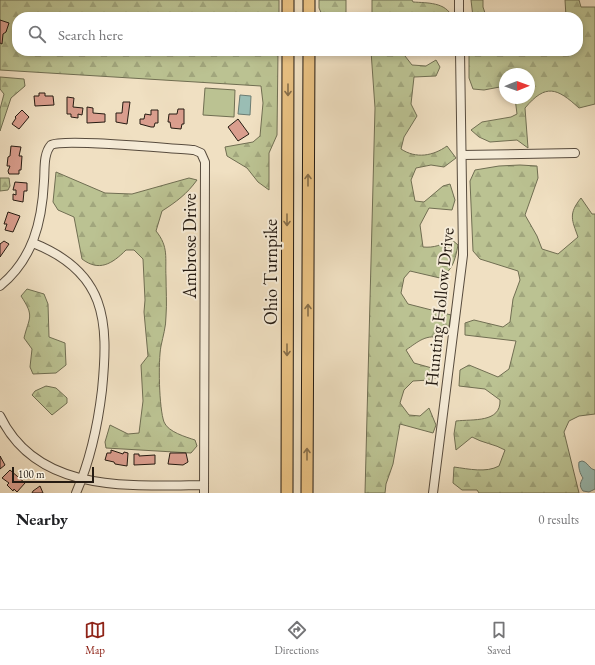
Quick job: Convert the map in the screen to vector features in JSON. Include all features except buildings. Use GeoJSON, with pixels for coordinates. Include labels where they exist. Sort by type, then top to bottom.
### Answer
{"type":"FeatureCollection","features":[{"type":"Feature","properties":{"kind":"highway"},"geometry":{"type":"LineString","coordinates":[[288,0],[288,12]]}},
{"type":"Feature","properties":{"kind":"highway"},"geometry":{"type":"LineString","coordinates":[[309,0],[309,12]]}},
{"type":"Feature","properties":{"kind":"highway","name":"Ohio Turnpike"},"geometry":{"type":"LineString","coordinates":[[287,493],[288,56]]}},
{"type":"Feature","properties":{"kind":"highway","name":"Ohio Turnpike"},"geometry":{"type":"LineString","coordinates":[[307,493],[309,56]]}},
{"type":"Feature","properties":{"kind":"street"},"geometry":{"type":"LineString","coordinates":[[459,0],[459,12]]}},
{"type":"Feature","properties":{"kind":"street","name":"Hunting Hollow Drive"},"geometry":{"type":"LineString","coordinates":[[433,493],[463,256],[460,56]]}},
{"type":"Feature","properties":{"kind":"street","name":"Ambrose Drive"},"geometry":{"type":"LineString","coordinates":[[33,242],[42,212],[46,155],[51,145],[63,143],[194,150],[201,153],[204,158],[204,489]]}},
{"type":"Feature","properties":{"kind":"street"},"geometry":{"type":"LineString","coordinates":[[462,155],[575,153]]}},
{"type":"Feature","properties":{"kind":"street"},"geometry":{"type":"LineString","coordinates":[[0,286],[15,272],[33,242],[56,252],[80,272],[96,297],[103,316],[106,340],[100,405],[80,484],[76,493]]}},
{"type":"Feature","properties":{"kind":"street"},"geometry":{"type":"LineString","coordinates":[[0,416],[10,436],[29,457],[57,476],[80,484],[99,486],[204,489]]}},
{"type":"Feature","properties":{"kind":"green space"},"geometry":{"type":"Polygon","coordinates":[[[0,0],[279,0],[279,12],[12,12],[12,56],[278,56],[277,135],[269,153],[269,190],[258,182],[247,168],[227,156],[225,147],[253,142],[260,136],[263,103],[261,86],[0,70],[0,0]]]}},
{"type":"Feature","properties":{"kind":"green space"},"geometry":{"type":"Polygon","coordinates":[[[319,0],[346,0],[346,12],[321,12],[319,0]]]}},
{"type":"Feature","properties":{"kind":"green space"},"geometry":{"type":"Polygon","coordinates":[[[372,0],[412,0],[413,2],[436,4],[445,8],[449,12],[372,12],[372,0]]]}},
{"type":"Feature","properties":{"kind":"green space"},"geometry":{"type":"Polygon","coordinates":[[[471,0],[483,0],[485,12],[472,12],[471,0]]]}},
{"type":"Feature","properties":{"kind":"green space"},"geometry":{"type":"Polygon","coordinates":[[[565,0],[579,0],[581,7],[595,7],[595,104],[579,108],[564,96],[552,91],[546,92],[535,98],[535,68],[499,68],[499,87],[484,90],[473,89],[469,78],[469,56],[583,56],[583,12],[566,12],[565,0]]]}},
{"type":"Feature","properties":{"kind":"green space"},"geometry":{"type":"Polygon","coordinates":[[[371,56],[405,56],[412,65],[426,66],[436,60],[440,67],[436,76],[414,77],[411,104],[417,116],[404,137],[401,149],[413,154],[424,155],[436,152],[447,146],[456,158],[444,167],[431,165],[416,168],[411,180],[415,201],[424,202],[443,186],[450,184],[455,200],[452,210],[429,208],[420,225],[423,247],[438,246],[451,239],[458,245],[453,264],[448,272],[440,278],[410,271],[404,278],[401,293],[408,304],[451,315],[449,326],[442,338],[431,337],[423,339],[406,350],[414,363],[439,370],[438,377],[429,380],[413,381],[404,390],[400,403],[409,415],[420,416],[429,408],[436,425],[433,433],[400,424],[393,464],[386,484],[385,493],[365,493],[375,108],[371,56]]]}},
{"type":"Feature","properties":{"kind":"green space"},"geometry":{"type":"Polygon","coordinates":[[[0,77],[24,79],[25,86],[11,98],[0,131],[0,109],[4,94],[0,89],[0,77]]]}},
{"type":"Feature","properties":{"kind":"green space"},"geometry":{"type":"Polygon","coordinates":[[[205,88],[235,90],[234,117],[203,115],[205,88]]]}},
{"type":"Feature","properties":{"kind":"green space"},"geometry":{"type":"Polygon","coordinates":[[[516,104],[528,104],[525,108],[528,148],[517,140],[490,142],[479,137],[471,130],[482,122],[511,117],[517,114],[516,104]]]}},
{"type":"Feature","properties":{"kind":"green space"},"geometry":{"type":"Polygon","coordinates":[[[499,166],[537,166],[538,178],[525,215],[537,236],[542,249],[558,254],[578,237],[572,217],[574,208],[581,198],[592,214],[595,214],[595,414],[579,416],[569,421],[564,432],[579,493],[479,493],[477,490],[462,490],[453,483],[454,467],[477,470],[494,468],[499,466],[505,450],[472,437],[456,450],[454,434],[456,421],[478,420],[491,416],[496,413],[500,400],[485,389],[459,386],[460,370],[469,365],[498,377],[509,369],[516,341],[465,335],[465,323],[474,320],[503,327],[510,322],[513,299],[520,280],[518,271],[480,259],[473,251],[470,181],[475,170],[499,166]]]}},
{"type":"Feature","properties":{"kind":"green space"},"geometry":{"type":"Polygon","coordinates":[[[56,172],[105,193],[132,194],[189,178],[197,180],[181,197],[162,211],[156,231],[163,242],[166,258],[166,320],[161,346],[160,362],[160,396],[162,415],[166,426],[169,429],[195,440],[197,446],[191,453],[106,448],[105,442],[110,425],[128,434],[139,433],[143,401],[141,365],[148,356],[144,312],[145,300],[143,259],[134,250],[126,250],[116,259],[105,265],[94,265],[82,259],[74,217],[58,210],[53,202],[56,172]]]}},
{"type":"Feature","properties":{"kind":"green space"},"geometry":{"type":"Polygon","coordinates":[[[0,178],[9,178],[10,186],[8,190],[0,191],[0,178]]]}},
{"type":"Feature","properties":{"kind":"green space"},"geometry":{"type":"Polygon","coordinates":[[[27,289],[44,294],[48,304],[49,337],[65,343],[66,365],[56,373],[33,374],[30,367],[32,349],[24,338],[30,317],[28,308],[21,296],[27,289]]]}},
{"type":"Feature","properties":{"kind":"green space"},"geometry":{"type":"Polygon","coordinates":[[[46,386],[56,388],[67,398],[67,403],[52,415],[32,395],[35,391],[46,386]]]}},
{"type":"Feature","properties":{"kind":"water"},"geometry":{"type":"Polygon","coordinates":[[[240,95],[251,96],[250,115],[238,114],[240,95]]]}},
{"type":"Feature","properties":{"kind":"water"},"geometry":{"type":"Polygon","coordinates":[[[582,461],[595,470],[595,489],[589,492],[583,491],[580,486],[583,478],[581,475],[579,462],[582,461]]]}}]}
